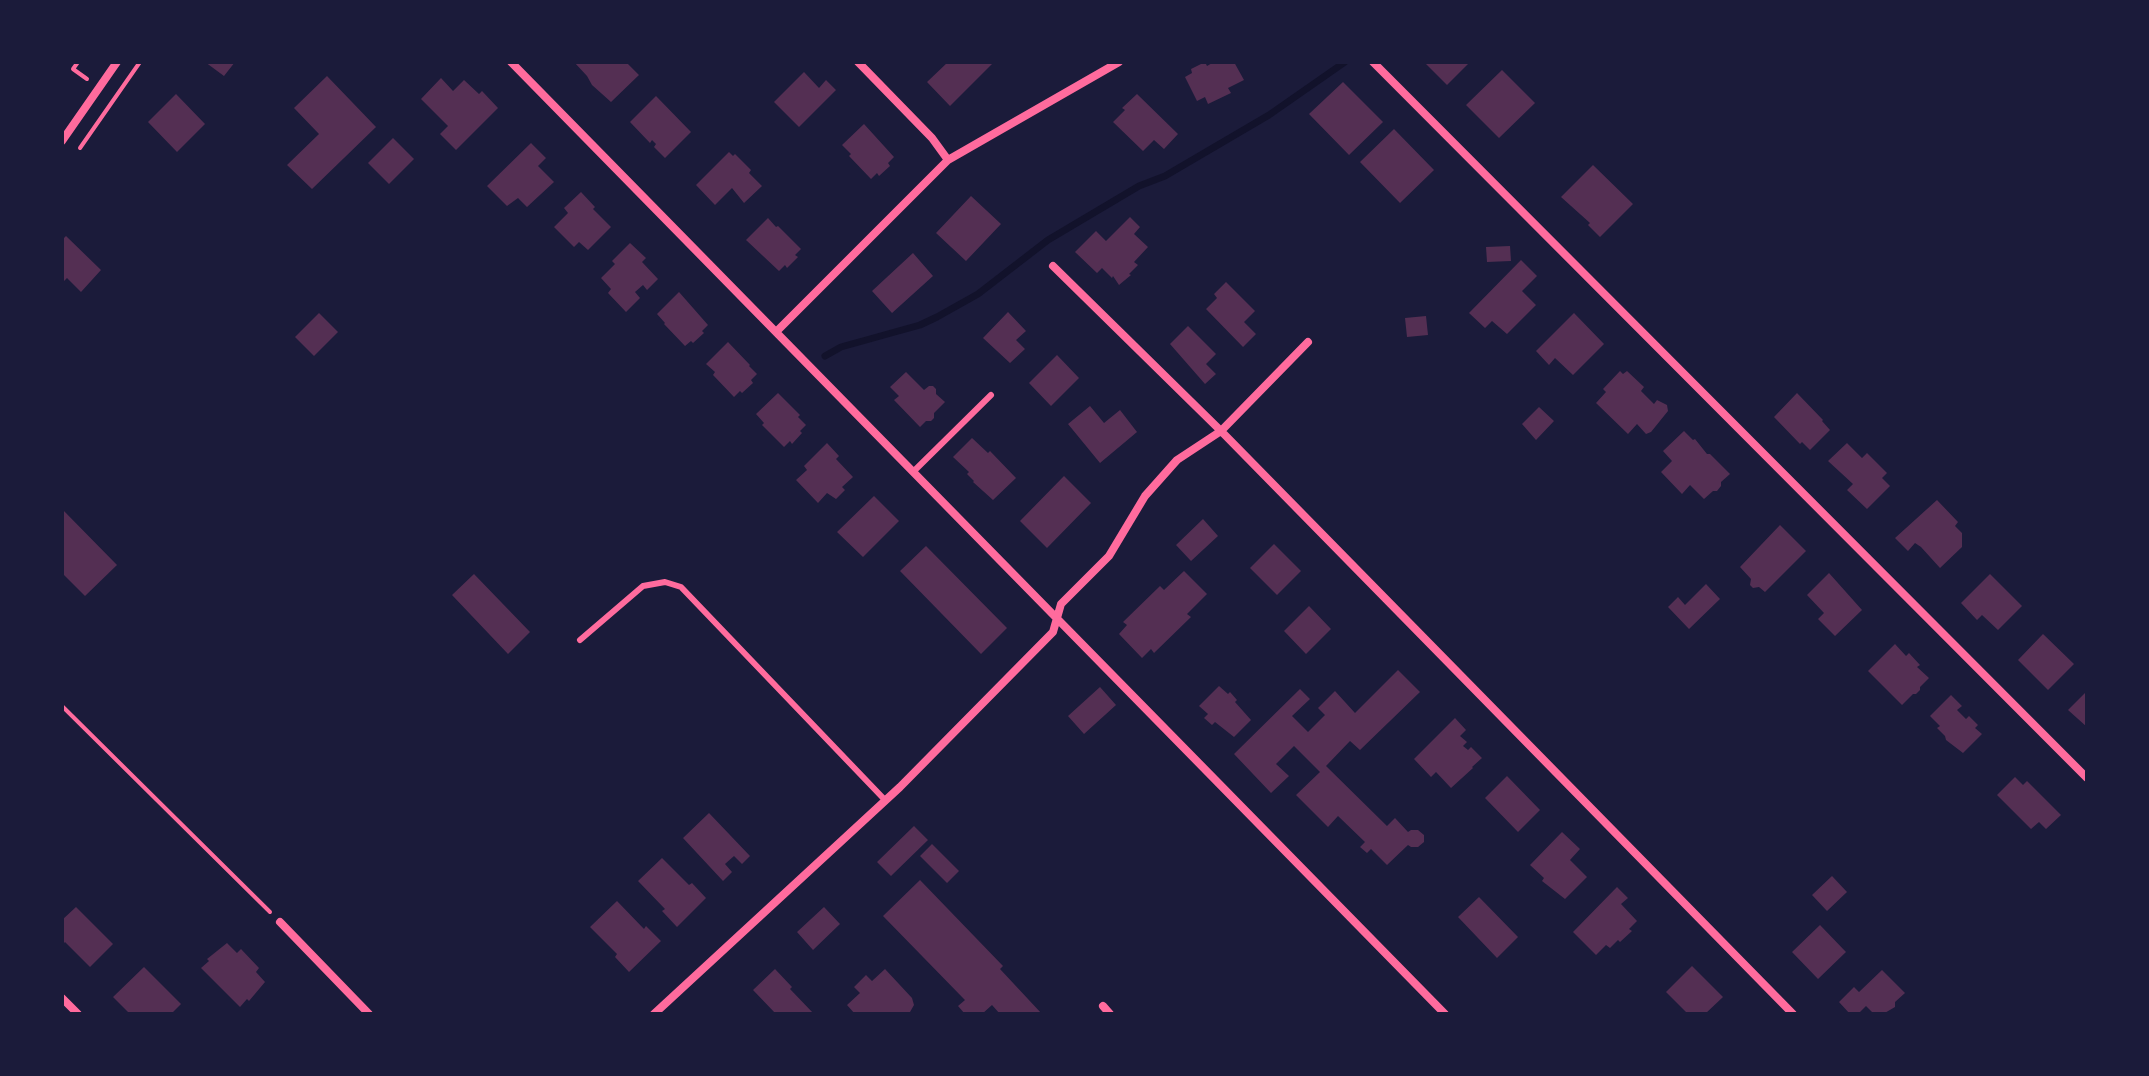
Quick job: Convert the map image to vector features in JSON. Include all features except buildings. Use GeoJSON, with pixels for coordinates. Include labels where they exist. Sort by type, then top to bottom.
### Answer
{"type":"FeatureCollection","features":[{"type":"Feature","properties":{"kind":"street"},"geometry":{"type":"LineString","coordinates":[[62,141],[117,62]]}},
{"type":"Feature","properties":{"kind":"street"},"geometry":{"type":"LineString","coordinates":[[511,62],[1445,1014]]}},
{"type":"Feature","properties":{"kind":"street"},"geometry":{"type":"LineString","coordinates":[[858,62],[932,138],[948,160]]}},
{"type":"Feature","properties":{"kind":"street"},"geometry":{"type":"LineString","coordinates":[[776,332],[948,160],[1119,62]]}},
{"type":"Feature","properties":{"kind":"street"},"geometry":{"type":"LineString","coordinates":[[1373,62],[2087,778]]}},
{"type":"Feature","properties":{"kind":"street"},"geometry":{"type":"LineString","coordinates":[[1053,266],[1221,431],[1793,1014]]}},
{"type":"Feature","properties":{"kind":"street"},"geometry":{"type":"LineString","coordinates":[[654,1014],[885,800],[1053,632],[1061,604],[1109,556],[1145,496],[1177,460],[1221,431],[1308,342]]}},
{"type":"Feature","properties":{"kind":"street"},"geometry":{"type":"LineString","coordinates":[[280,922],[369,1014]]}},
{"type":"Feature","properties":{"kind":"street"},"geometry":{"type":"LineString","coordinates":[[62,998],[78,1014]]}},
{"type":"Feature","properties":{"kind":"street"},"geometry":{"type":"LineString","coordinates":[[1103,1006],[1110,1014]]}},
{"type":"Feature","properties":{"kind":"lane"},"geometry":{"type":"LineString","coordinates":[[914,471],[991,395]]}},
{"type":"Feature","properties":{"kind":"lane"},"geometry":{"type":"LineString","coordinates":[[580,640],[643,586],[665,582],[681,587],[885,800]]}},
{"type":"Feature","properties":{"kind":"path"},"geometry":{"type":"LineString","coordinates":[[78,62],[73,69],[89,80]]}},
{"type":"Feature","properties":{"kind":"path"},"geometry":{"type":"LineString","coordinates":[[80,148],[140,62]]}},
{"type":"Feature","properties":{"kind":"path"},"geometry":{"type":"LineString","coordinates":[[62,706],[280,922]]}},
{"type":"Feature","properties":{"kind":"waterway"},"geometry":{"type":"LineString","coordinates":[[825,356],[841,347],[920,325],[978,294],[1048,240],[1269,115],[1345,62]]}}]}
